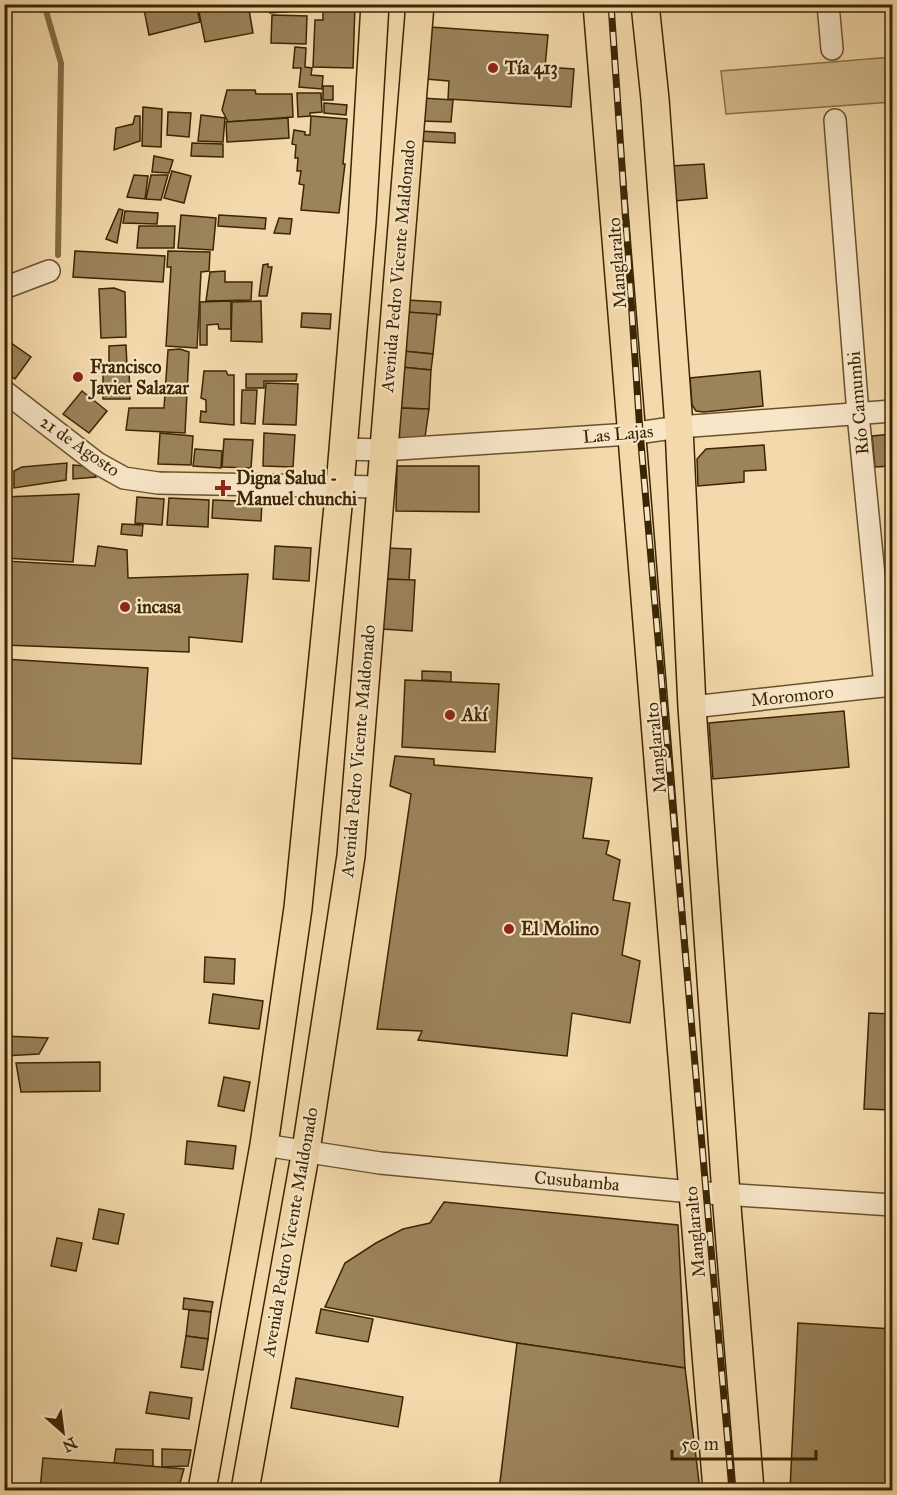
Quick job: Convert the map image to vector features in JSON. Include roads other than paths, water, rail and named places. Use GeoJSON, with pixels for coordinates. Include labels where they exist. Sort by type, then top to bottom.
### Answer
{"type":"FeatureCollection","features":[{"type":"Feature","properties":{"kind":"main road"},"geometry":{"type":"LineString","coordinates":[[202,1491],[264,1145],[298,908],[340,486],[362,222],[375,4]]}},
{"type":"Feature","properties":{"kind":"main road","name":"Avenida Pedro Vicente Maldonado"},"geometry":{"type":"LineString","coordinates":[[244,1491],[306,1150],[351,856],[420,4]]}},
{"type":"Feature","properties":{"kind":"main road","name":"Manglaralto"},"geometry":{"type":"LineString","coordinates":[[597,4],[717,1491]]}},
{"type":"Feature","properties":{"kind":"main road","name":"Manglaralto"},"geometry":{"type":"LineString","coordinates":[[645,4],[655,99],[679,427],[692,707],[726,1194],[750,1491]]}},
{"type":"Feature","properties":{"kind":"street"},"geometry":{"type":"LineString","coordinates":[[828,4],[832,49]]}},
{"type":"Feature","properties":{"kind":"street","name":"Río Camumbi"},"geometry":{"type":"LineString","coordinates":[[835,120],[858,414],[889,685]]}},
{"type":"Feature","properties":{"kind":"street"},"geometry":{"type":"LineString","coordinates":[[4,288],[49,271]]}},
{"type":"Feature","properties":{"kind":"street","name":"21 de Agosto"},"geometry":{"type":"LineString","coordinates":[[4,391],[97,463],[124,478],[158,483],[380,487]]}},
{"type":"Feature","properties":{"kind":"street","name":"Las Lajas"},"geometry":{"type":"LineString","coordinates":[[343,449],[383,450],[630,434],[679,427],[892,411]]}},
{"type":"Feature","properties":{"kind":"street","name":"Moromoro"},"geometry":{"type":"LineString","coordinates":[[692,707],[889,685]]}},
{"type":"Feature","properties":{"kind":"street","name":"Cusubamba"},"geometry":{"type":"LineString","coordinates":[[264,1145],[380,1163],[692,1192],[892,1204]]}},
{"type":"Feature","properties":{"kind":"waterway"},"geometry":{"type":"LineString","coordinates":[[44,4],[61,63],[58,255]]}},
{"type":"Feature","properties":{"kind":"railway"},"geometry":{"type":"LineString","coordinates":[[611,4],[640,432],[732,1490]]}},
{"type":"Feature","properties":{"kind":"place","name":"Tía 413"},"geometry":{"type":"Point","coordinates":[493,68]}},
{"type":"Feature","properties":{"kind":"place","name":"Francisco Javier Salazar"},"geometry":{"type":"Point","coordinates":[78,377]}},
{"type":"Feature","properties":{"kind":"place","name":"Digna Salud - Manuel chunchi"},"geometry":{"type":"Point","coordinates":[223,488]}},
{"type":"Feature","properties":{"kind":"place","name":"incasa"},"geometry":{"type":"Point","coordinates":[125,607]}},
{"type":"Feature","properties":{"kind":"place","name":"Akí"},"geometry":{"type":"Point","coordinates":[450,715]}},
{"type":"Feature","properties":{"kind":"place","name":"El Molino"},"geometry":{"type":"Point","coordinates":[509,929]}}]}
